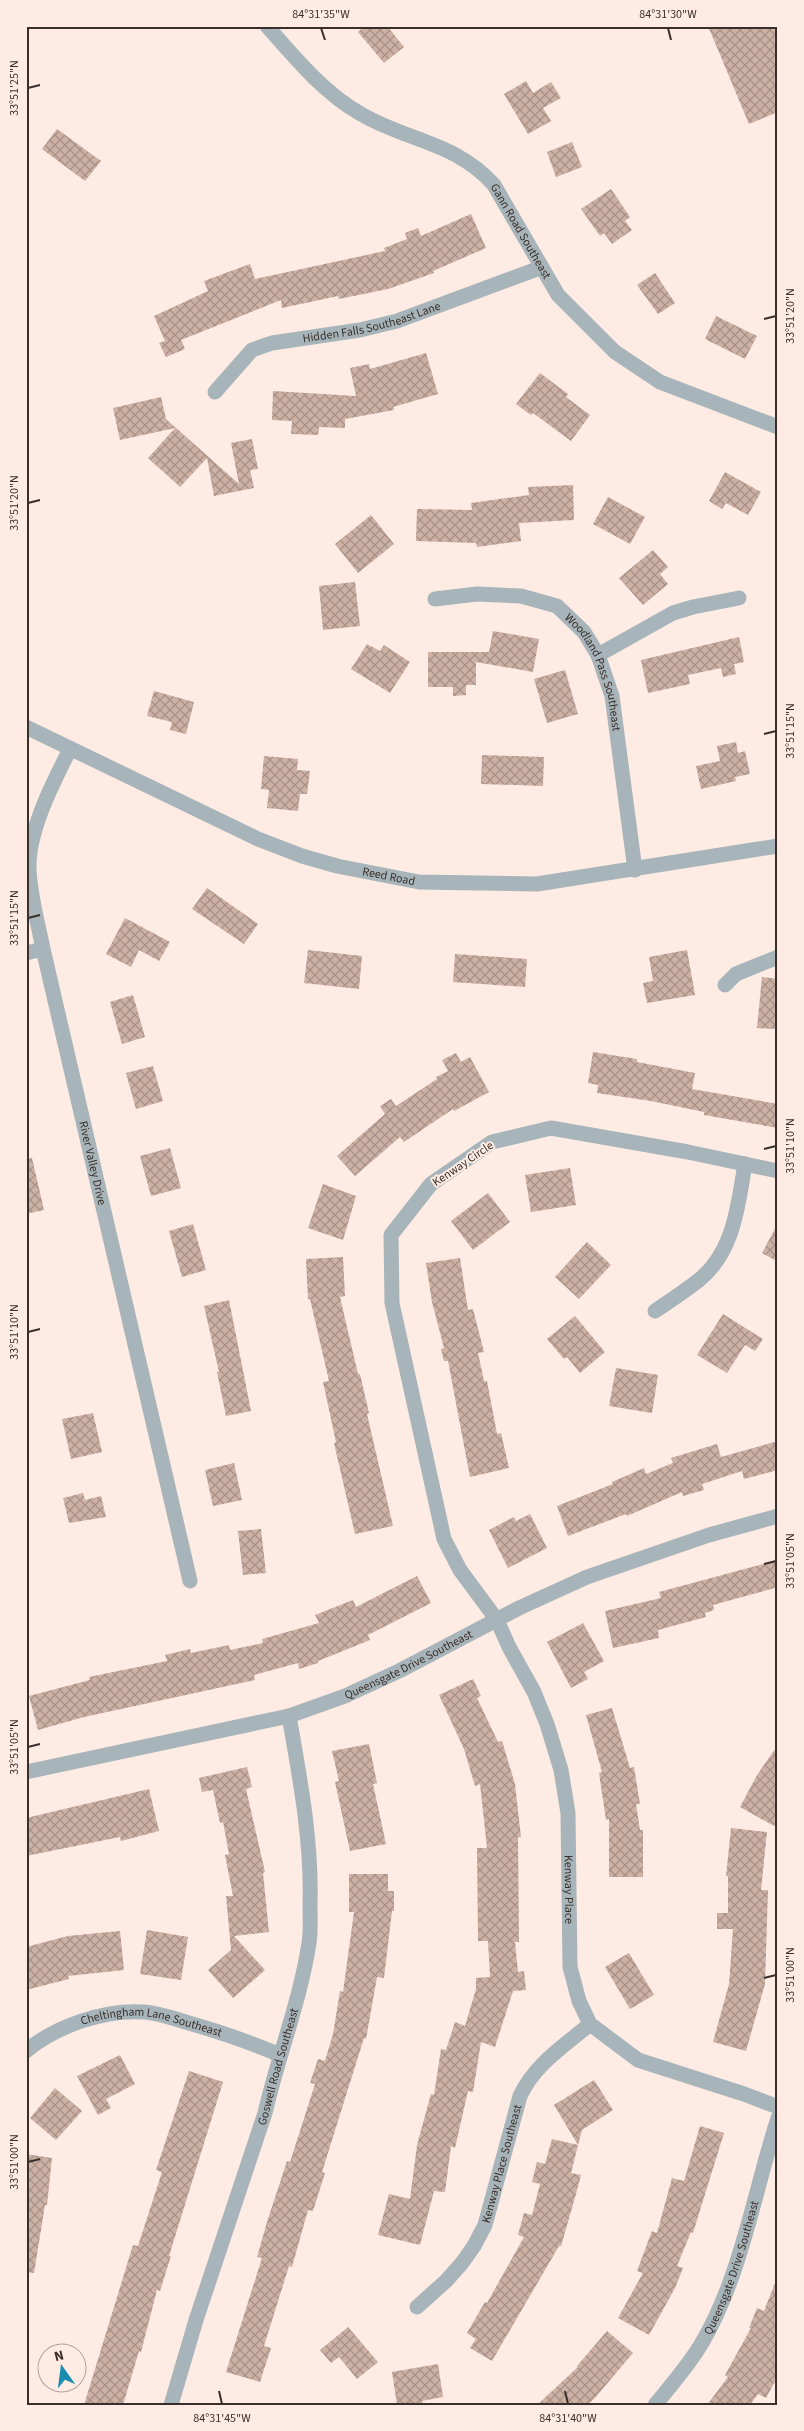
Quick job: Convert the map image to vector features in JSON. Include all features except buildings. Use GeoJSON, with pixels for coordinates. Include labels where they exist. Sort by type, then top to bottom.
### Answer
{"type":"FeatureCollection","features":[{"type":"Feature","properties":{"kind":"street","name":"Gann Road Southeast"},"geometry":{"type":"LineString","coordinates":[[267,26],[340,102],[383,125],[444,147],[481,170],[494,185],[540,268],[558,295],[615,352],[637,368],[684,392],[755,416],[778,427]]}},
{"type":"Feature","properties":{"kind":"street","name":"Hidden Falls Southeast Lane"},"geometry":{"type":"LineString","coordinates":[[215,392],[252,350],[272,343],[360,330],[397,321],[540,268]]}},
{"type":"Feature","properties":{"kind":"street","name":"Woodland Pass Southeast"},"geometry":{"type":"LineString","coordinates":[[435,599],[477,594],[499,594],[539,600],[557,606],[571,618],[598,655],[612,696],[635,870]]}},
{"type":"Feature","properties":{"kind":"street"},"geometry":{"type":"LineString","coordinates":[[598,655],[673,613],[693,606],[739,598]]}},
{"type":"Feature","properties":{"kind":"street","name":"Reed Road"},"geometry":{"type":"LineString","coordinates":[[26,727],[258,839],[302,856],[347,868],[419,882],[503,885],[536,884],[635,870],[778,846]]}},
{"type":"Feature","properties":{"kind":"street","name":"River Valley Drive"},"geometry":{"type":"LineString","coordinates":[[70,749],[31,845],[31,884],[44,949],[190,1581]]}},
{"type":"Feature","properties":{"kind":"street"},"geometry":{"type":"LineString","coordinates":[[26,953],[44,949]]}},
{"type":"Feature","properties":{"kind":"street"},"geometry":{"type":"LineString","coordinates":[[725,985],[736,974],[778,957]]}},
{"type":"Feature","properties":{"kind":"street","name":"Kenway Circle"},"geometry":{"type":"LineString","coordinates":[[460,1570],[444,1539],[394,1313],[391,1235],[431,1184],[492,1142],[550,1128],[778,1171]]}},
{"type":"Feature","properties":{"kind":"street"},"geometry":{"type":"LineString","coordinates":[[655,1311],[701,1279],[725,1249],[736,1214],[745,1164]]}},
{"type":"Feature","properties":{"kind":"street","name":"Queensgate Drive Southeast"},"geometry":{"type":"LineString","coordinates":[[26,1772],[290,1716],[345,1696],[399,1671],[497,1620],[587,1577],[634,1559],[778,1516]]}},
{"type":"Feature","properties":{"kind":"street","name":"Kenway Place"},"geometry":{"type":"LineString","coordinates":[[460,1570],[497,1620],[509,1647],[534,1692],[547,1724],[561,1770],[568,1813],[570,1967],[580,2001],[590,2024],[638,2060],[744,2094],[778,2107]]}},
{"type":"Feature","properties":{"kind":"street","name":"Goswell Road Southeast"},"geometry":{"type":"LineString","coordinates":[[171,2405],[196,2320],[265,2113],[280,2055],[298,2000],[309,1941],[311,1870],[308,1830],[290,1716]]}},
{"type":"Feature","properties":{"kind":"street","name":"Cheltingham Lane Southeast"},"geometry":{"type":"LineString","coordinates":[[26,2051],[68,2027],[126,2012],[147,2012],[243,2038],[280,2055]]}},
{"type":"Feature","properties":{"kind":"street","name":"Kenway Place Southeast"},"geometry":{"type":"LineString","coordinates":[[417,2307],[446,2281],[462,2263],[485,2225],[520,2096],[527,2082],[543,2062],[590,2024]]}},
{"type":"Feature","properties":{"kind":"street","name":"Queensgate Drive Southeast"},"geometry":{"type":"LineString","coordinates":[[655,2405],[690,2362],[714,2319],[741,2247],[778,2118]]}}]}
